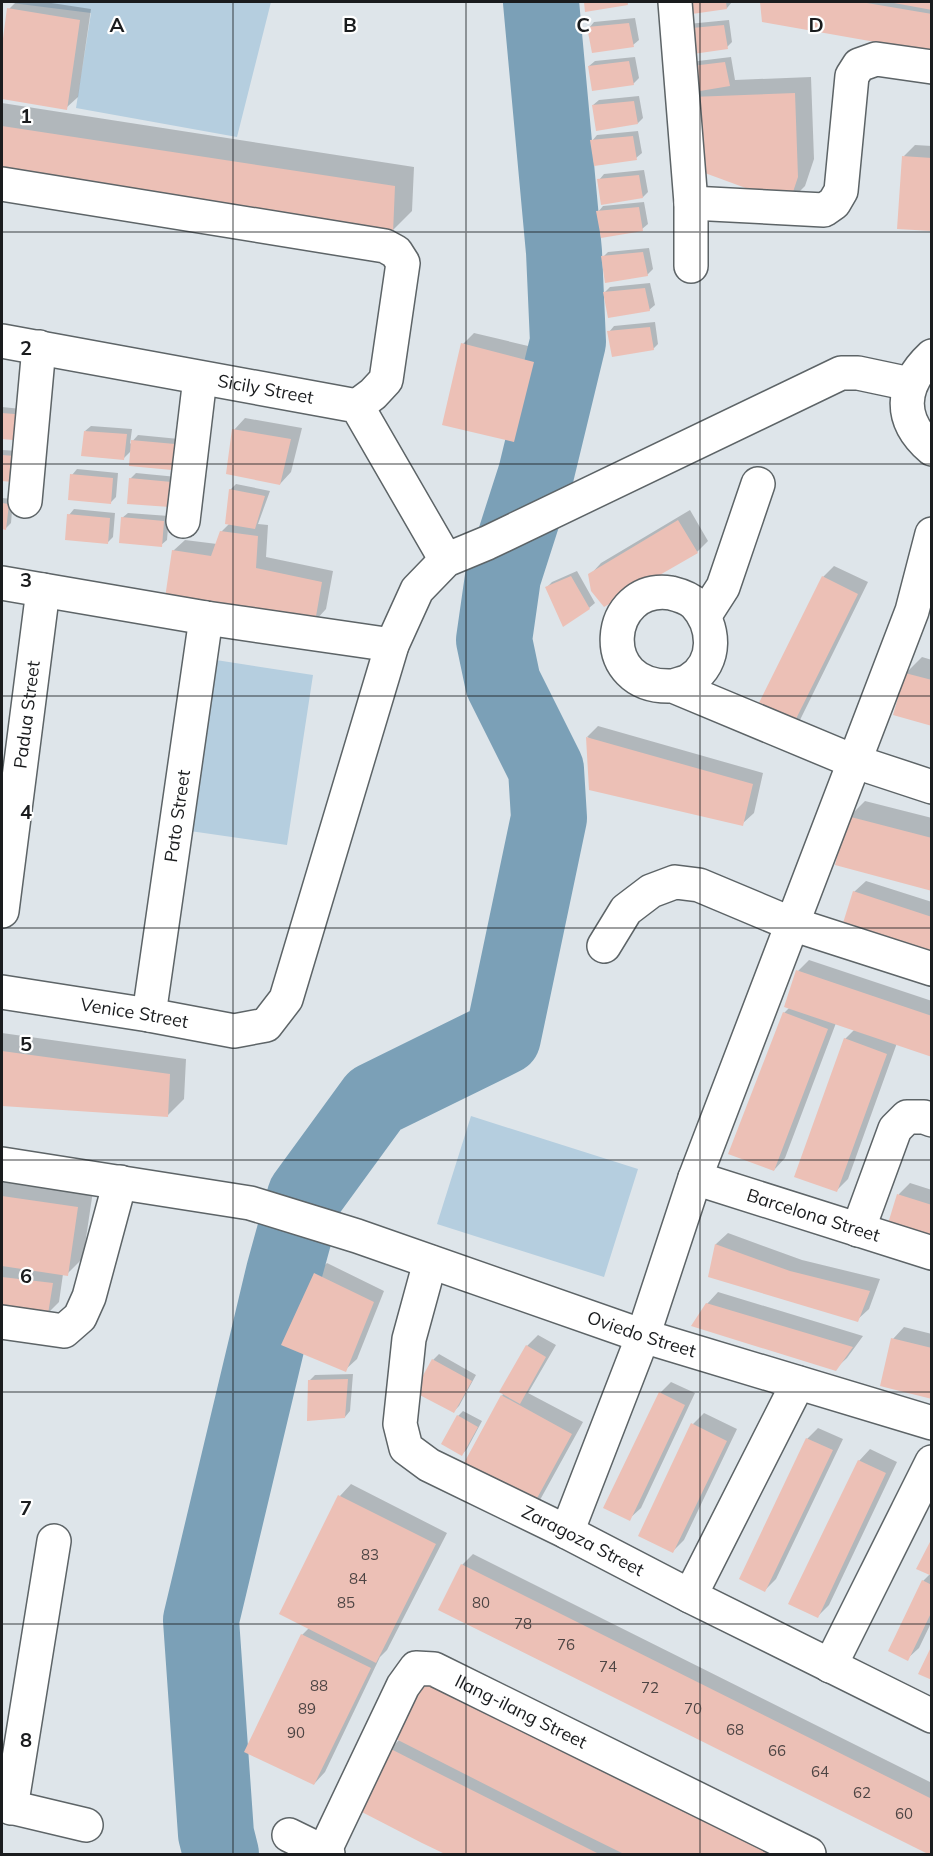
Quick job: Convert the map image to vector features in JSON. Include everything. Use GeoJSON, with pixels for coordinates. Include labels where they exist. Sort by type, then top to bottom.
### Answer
{"type":"FeatureCollection","features":[{"type":"Feature","properties":{"kind":"street"},"geometry":{"type":"LineString","coordinates":[[675,2],[691,203],[691,266]]}},
{"type":"Feature","properties":{"kind":"street"},"geometry":{"type":"LineString","coordinates":[[691,203],[824,210],[834,203],[841,190],[852,76],[859,65],[876,59],[932,67]]}},
{"type":"Feature","properties":{"kind":"street"},"geometry":{"type":"LineString","coordinates":[[2,184],[384,246],[396,252],[403,263],[386,380],[357,406],[446,560]]}},
{"type":"Feature","properties":{"kind":"street","name":"Sicily Street"},"geometry":{"type":"LineString","coordinates":[[2,341],[357,406]]}},
{"type":"Feature","properties":{"kind":"street"},"geometry":{"type":"LineString","coordinates":[[25,501],[39,347]]}},
{"type":"Feature","properties":{"kind":"street"},"geometry":{"type":"LineString","coordinates":[[932,356],[919,368],[910,384],[907,403],[910,422],[919,438],[932,449]]}},
{"type":"Feature","properties":{"kind":"street"},"geometry":{"type":"LineString","coordinates":[[2,583],[206,618],[392,645],[417,590],[446,560],[487,543],[841,373],[910,384]]}},
{"type":"Feature","properties":{"kind":"street"},"geometry":{"type":"LineString","coordinates":[[183,522],[200,378]]}},
{"type":"Feature","properties":{"kind":"street"},"geometry":{"type":"LineString","coordinates":[[705,615],[723,587],[758,484]]}},
{"type":"Feature","properties":{"kind":"street"},"geometry":{"type":"LineString","coordinates":[[567,1532],[643,1336],[695,1178],[853,761],[922,614],[932,534]]}},
{"type":"Feature","properties":{"kind":"street","name":"Padua Street"},"geometry":{"type":"LineString","coordinates":[[2,911],[43,590]]}},
{"type":"Feature","properties":{"kind":"street"},"geometry":{"type":"LineString","coordinates":[[664,592],[679,595],[692,602],[705,615],[711,632],[710,650],[703,667],[690,680],[673,686],[658,687],[642,682],[629,672],[620,659],[616,644],[618,628],[625,613],[635,602],[648,595],[664,592]]}},
{"type":"Feature","properties":{"kind":"street","name":"Pato Street"},"geometry":{"type":"LineString","coordinates":[[149,1015],[206,618]]}},
{"type":"Feature","properties":{"kind":"street","name":"Venice Street"},"geometry":{"type":"LineString","coordinates":[[2,992],[234,1031],[266,1025],[286,999],[392,645]]}},
{"type":"Feature","properties":{"kind":"street"},"geometry":{"type":"LineString","coordinates":[[673,686],[853,761],[932,787]]}},
{"type":"Feature","properties":{"kind":"street"},"geometry":{"type":"LineString","coordinates":[[604,946],[626,910],[651,891],[675,882],[699,885],[792,924],[932,969]]}},
{"type":"Feature","properties":{"kind":"street"},"geometry":{"type":"LineString","coordinates":[[858,1230],[895,1129],[907,1117],[932,1120]]}},
{"type":"Feature","properties":{"kind":"street","name":"Oviedo Street"},"geometry":{"type":"LineString","coordinates":[[2,1164],[250,1203],[357,1236],[643,1336],[932,1423]]}},
{"type":"Feature","properties":{"kind":"street","name":"Barcelona Street"},"geometry":{"type":"LineString","coordinates":[[695,1178],[932,1253]]}},
{"type":"Feature","properties":{"kind":"street"},"geometry":{"type":"LineString","coordinates":[[2,1322],[64,1331],[80,1317],[89,1297],[120,1182]]}},
{"type":"Feature","properties":{"kind":"street","name":"Zaragoza Street"},"geometry":{"type":"LineString","coordinates":[[430,1262],[409,1339],[400,1424],[406,1448],[429,1465],[932,1716]]}},
{"type":"Feature","properties":{"kind":"street"},"geometry":{"type":"LineString","coordinates":[[690,1596],[798,1383]]}},
{"type":"Feature","properties":{"kind":"street"},"geometry":{"type":"LineString","coordinates":[[830,1666],[932,1462]]}},
{"type":"Feature","properties":{"kind":"street"},"geometry":{"type":"LineString","coordinates":[[54,1541],[6,1806],[86,1825]]}},
{"type":"Feature","properties":{"kind":"street","name":"Ilang-ilang Street"},"geometry":{"type":"LineString","coordinates":[[326,1853],[403,1686],[417,1668],[434,1669],[809,1854]]}},
{"type":"Feature","properties":{"kind":"street"},"geometry":{"type":"LineString","coordinates":[[289,1834],[326,1853]]}},
{"type":"Feature","properties":{"kind":"shaded area"},"geometry":{"type":"Polygon","coordinates":[[[4,2],[271,2],[237,137],[76,108],[91,13],[4,2]]]}},
{"type":"Feature","properties":{"kind":"shaded area"},"geometry":{"type":"Polygon","coordinates":[[[216,660],[313,675],[287,845],[190,831],[216,660]]]}},
{"type":"Feature","properties":{"kind":"shaded area"},"geometry":{"type":"Polygon","coordinates":[[[471,1116],[638,1169],[604,1277],[437,1224],[471,1116]]]}},
{"type":"Feature","properties":{"kind":"building"},"geometry":{"type":"Polygon","coordinates":[[[584,2],[627,2],[628,5],[585,12],[584,2]]]}},
{"type":"Feature","properties":{"kind":"building"},"geometry":{"type":"Polygon","coordinates":[[[682,2],[726,2],[727,9],[685,15],[682,2]]]}},
{"type":"Feature","properties":{"kind":"building"},"geometry":{"type":"Polygon","coordinates":[[[760,2],[861,2],[932,14],[932,52],[762,22],[760,2]]]}},
{"type":"Feature","properties":{"kind":"building"},"geometry":{"type":"Polygon","coordinates":[[[932,2],[932,10],[894,3],[932,2]]]}},
{"type":"Feature","properties":{"kind":"building"},"geometry":{"type":"Polygon","coordinates":[[[7,8],[80,20],[67,110],[2,99],[2,46],[7,8]]]}},
{"type":"Feature","properties":{"kind":"building"},"geometry":{"type":"Polygon","coordinates":[[[629,23],[634,47],[592,53],[587,27],[629,23]]]}},
{"type":"Feature","properties":{"kind":"building"},"geometry":{"type":"Polygon","coordinates":[[[724,25],[728,49],[686,55],[681,29],[724,25]]]}},
{"type":"Feature","properties":{"kind":"building"},"geometry":{"type":"Polygon","coordinates":[[[629,61],[634,85],[592,91],[588,66],[629,61]]]}},
{"type":"Feature","properties":{"kind":"building"},"geometry":{"type":"Polygon","coordinates":[[[725,62],[730,86],[688,93],[683,67],[725,62]]]}},
{"type":"Feature","properties":{"kind":"building"},"geometry":{"type":"Polygon","coordinates":[[[795,93],[798,177],[789,204],[694,169],[691,97],[795,93]]]}},
{"type":"Feature","properties":{"kind":"building"},"geometry":{"type":"Polygon","coordinates":[[[634,101],[638,124],[596,131],[592,105],[634,101]]]}},
{"type":"Feature","properties":{"kind":"building"},"geometry":{"type":"Polygon","coordinates":[[[2,126],[395,186],[393,233],[2,168],[2,126]]]}},
{"type":"Feature","properties":{"kind":"building"},"geometry":{"type":"Polygon","coordinates":[[[633,136],[637,160],[594,166],[590,140],[633,136]]]}},
{"type":"Feature","properties":{"kind":"building"},"geometry":{"type":"Polygon","coordinates":[[[902,156],[932,158],[932,231],[897,229],[902,156]]]}},
{"type":"Feature","properties":{"kind":"building"},"geometry":{"type":"Polygon","coordinates":[[[639,175],[643,198],[601,205],[597,179],[639,175]]]}},
{"type":"Feature","properties":{"kind":"building"},"geometry":{"type":"Polygon","coordinates":[[[639,207],[643,231],[601,238],[596,211],[639,207]]]}},
{"type":"Feature","properties":{"kind":"building"},"geometry":{"type":"Polygon","coordinates":[[[643,252],[648,276],[605,283],[601,256],[643,252]]]}},
{"type":"Feature","properties":{"kind":"building"},"geometry":{"type":"Polygon","coordinates":[[[645,288],[650,311],[608,318],[603,292],[645,288]]]}},
{"type":"Feature","properties":{"kind":"building"},"geometry":{"type":"Polygon","coordinates":[[[650,327],[654,350],[612,357],[607,331],[650,327]]]}},
{"type":"Feature","properties":{"kind":"building"},"geometry":{"type":"Polygon","coordinates":[[[461,343],[534,362],[514,442],[442,425],[461,343]]]}},
{"type":"Feature","properties":{"kind":"building"},"geometry":{"type":"Polygon","coordinates":[[[2,413],[27,415],[24,441],[2,439],[2,413]]]}},
{"type":"Feature","properties":{"kind":"building"},"geometry":{"type":"Polygon","coordinates":[[[232,429],[291,439],[280,485],[226,474],[232,429]]]}},
{"type":"Feature","properties":{"kind":"building"},"geometry":{"type":"Polygon","coordinates":[[[84,431],[127,434],[124,460],[81,456],[84,431]]]}},
{"type":"Feature","properties":{"kind":"building"},"geometry":{"type":"Polygon","coordinates":[[[131,440],[175,444],[172,470],[129,466],[131,440]]]}},
{"type":"Feature","properties":{"kind":"building"},"geometry":{"type":"Polygon","coordinates":[[[2,455],[15,456],[13,482],[2,481],[2,455]]]}},
{"type":"Feature","properties":{"kind":"building"},"geometry":{"type":"Polygon","coordinates":[[[70,474],[113,478],[111,504],[68,500],[70,474]]]}},
{"type":"Feature","properties":{"kind":"building"},"geometry":{"type":"Polygon","coordinates":[[[129,478],[172,482],[170,507],[127,504],[129,478]]]}},
{"type":"Feature","properties":{"kind":"building"},"geometry":{"type":"Polygon","coordinates":[[[229,489],[265,496],[255,529],[225,524],[229,489]]]}},
{"type":"Feature","properties":{"kind":"building"},"geometry":{"type":"Polygon","coordinates":[[[2,503],[9,504],[6,530],[2,529],[2,503]]]}},
{"type":"Feature","properties":{"kind":"building"},"geometry":{"type":"Polygon","coordinates":[[[67,514],[110,518],[108,544],[65,540],[67,514]]]}},
{"type":"Feature","properties":{"kind":"building"},"geometry":{"type":"Polygon","coordinates":[[[121,517],[164,521],[162,547],[119,543],[121,517]]]}},
{"type":"Feature","properties":{"kind":"building"},"geometry":{"type":"Polygon","coordinates":[[[678,520],[698,553],[604,607],[591,591],[588,574],[678,520]]]}},
{"type":"Feature","properties":{"kind":"building"},"geometry":{"type":"Polygon","coordinates":[[[220,531],[258,536],[256,568],[322,582],[315,622],[165,598],[172,550],[211,556],[220,531]]]}},
{"type":"Feature","properties":{"kind":"building"},"geometry":{"type":"Polygon","coordinates":[[[571,576],[590,609],[563,627],[545,587],[571,576]]]}},
{"type":"Feature","properties":{"kind":"building"},"geometry":{"type":"Polygon","coordinates":[[[822,576],[858,594],[789,733],[753,715],[822,576]]]}},
{"type":"Feature","properties":{"kind":"building"},"geometry":{"type":"Polygon","coordinates":[[[905,673],[932,680],[932,726],[893,715],[905,673]]]}},
{"type":"Feature","properties":{"kind":"building"},"geometry":{"type":"Polygon","coordinates":[[[586,737],[753,784],[743,826],[589,790],[586,737]]]}},
{"type":"Feature","properties":{"kind":"building"},"geometry":{"type":"Polygon","coordinates":[[[847,816],[932,838],[932,891],[835,865],[847,816]]]}},
{"type":"Feature","properties":{"kind":"building"},"geometry":{"type":"Polygon","coordinates":[[[853,891],[932,917],[932,952],[843,923],[853,891]]]}},
{"type":"Feature","properties":{"kind":"building"},"geometry":{"type":"Polygon","coordinates":[[[796,970],[932,1016],[932,1057],[784,1007],[796,970]]]}},
{"type":"Feature","properties":{"kind":"building"},"geometry":{"type":"Polygon","coordinates":[[[783,1012],[828,1029],[774,1171],[728,1154],[783,1012]]]}},
{"type":"Feature","properties":{"kind":"building"},"geometry":{"type":"Polygon","coordinates":[[[844,1038],[887,1054],[837,1192],[794,1177],[844,1038]]]}},
{"type":"Feature","properties":{"kind":"building"},"geometry":{"type":"Polygon","coordinates":[[[2,1051],[170,1074],[168,1117],[2,1106],[2,1051]]]}},
{"type":"Feature","properties":{"kind":"building"},"geometry":{"type":"Polygon","coordinates":[[[897,1194],[932,1205],[932,1244],[886,1230],[897,1194]]]}},
{"type":"Feature","properties":{"kind":"building"},"geometry":{"type":"Polygon","coordinates":[[[2,1196],[78,1207],[68,1276],[2,1266],[2,1196]]]}},
{"type":"Feature","properties":{"kind":"building"},"geometry":{"type":"Polygon","coordinates":[[[715,1244],[790,1271],[870,1291],[858,1322],[708,1277],[715,1244]]]}},
{"type":"Feature","properties":{"kind":"building"},"geometry":{"type":"Polygon","coordinates":[[[314,1273],[374,1302],[346,1372],[281,1345],[314,1273]]]}},
{"type":"Feature","properties":{"kind":"building"},"geometry":{"type":"Polygon","coordinates":[[[2,1277],[53,1283],[48,1314],[2,1308],[2,1277]]]}},
{"type":"Feature","properties":{"kind":"building"},"geometry":{"type":"Polygon","coordinates":[[[706,1303],[853,1347],[836,1371],[691,1326],[706,1303]]]}},
{"type":"Feature","properties":{"kind":"building"},"geometry":{"type":"Polygon","coordinates":[[[891,1338],[932,1348],[932,1399],[880,1386],[891,1338]]]}},
{"type":"Feature","properties":{"kind":"building"},"geometry":{"type":"Polygon","coordinates":[[[526,1345],[546,1357],[520,1404],[499,1392],[526,1345]]]}},
{"type":"Feature","properties":{"kind":"building"},"geometry":{"type":"Polygon","coordinates":[[[432,1359],[472,1381],[454,1413],[414,1392],[432,1359]]]}},
{"type":"Feature","properties":{"kind":"building"},"geometry":{"type":"Polygon","coordinates":[[[348,1379],[345,1418],[307,1421],[308,1380],[348,1379]]]}},
{"type":"Feature","properties":{"kind":"building"},"geometry":{"type":"Polygon","coordinates":[[[659,1392],[685,1405],[630,1521],[603,1508],[659,1392]]]}},
{"type":"Feature","properties":{"kind":"building"},"geometry":{"type":"Polygon","coordinates":[[[501,1395],[572,1434],[529,1513],[458,1474],[501,1395]]]}},
{"type":"Feature","properties":{"kind":"building"},"geometry":{"type":"Polygon","coordinates":[[[457,1415],[478,1427],[462,1456],[441,1444],[457,1415]]]}},
{"type":"Feature","properties":{"kind":"building"},"geometry":{"type":"Polygon","coordinates":[[[691,1423],[727,1441],[673,1553],[638,1536],[691,1423]]]}},
{"type":"Feature","properties":{"kind":"building"},"geometry":{"type":"Polygon","coordinates":[[[806,1438],[833,1450],[765,1592],[739,1579],[806,1438]]]}},
{"type":"Feature","properties":{"kind":"building"},"geometry":{"type":"Polygon","coordinates":[[[858,1460],[886,1473],[818,1618],[788,1604],[858,1460]]]}},
{"type":"Feature","properties":{"kind":"building"},"geometry":{"type":"Polygon","coordinates":[[[338,1495],[436,1544],[376,1663],[279,1614],[338,1495]]]}},
{"type":"Feature","properties":{"kind":"building"},"geometry":{"type":"Polygon","coordinates":[[[932,1538],[932,1576],[916,1569],[932,1538]]]}},
{"type":"Feature","properties":{"kind":"building"},"geometry":{"type":"Polygon","coordinates":[[[461,1564],[932,1799],[932,1854],[438,1610],[461,1564]]]}},
{"type":"Feature","properties":{"kind":"building"},"geometry":{"type":"Polygon","coordinates":[[[922,1580],[932,1585],[932,1611],[908,1661],[888,1651],[922,1580]]]}},
{"type":"Feature","properties":{"kind":"building"},"geometry":{"type":"Polygon","coordinates":[[[301,1634],[371,1668],[314,1785],[244,1752],[301,1634]]]}},
{"type":"Feature","properties":{"kind":"building"},"geometry":{"type":"Polygon","coordinates":[[[932,1645],[932,1680],[918,1674],[932,1645]]]}},
{"type":"Feature","properties":{"kind":"building"},"geometry":{"type":"Polygon","coordinates":[[[425,1676],[777,1854],[624,1854],[565,1825],[394,1738],[425,1676]]]}},
{"type":"Feature","properties":{"kind":"building"},"geometry":{"type":"Polygon","coordinates":[[[389,1748],[599,1854],[445,1854],[422,1843],[358,1810],[389,1748]]]}},
{"type":"Feature","properties":{"kind":"waterway"},"geometry":{"type":"LineString","coordinates":[[221,1854],[216,1834],[201,1620],[284,1272],[305,1196],[375,1100],[503,1037],[549,818],[546,769],[503,683],[494,640],[503,577],[536,474],[568,342],[564,252],[541,2]]}}]}
